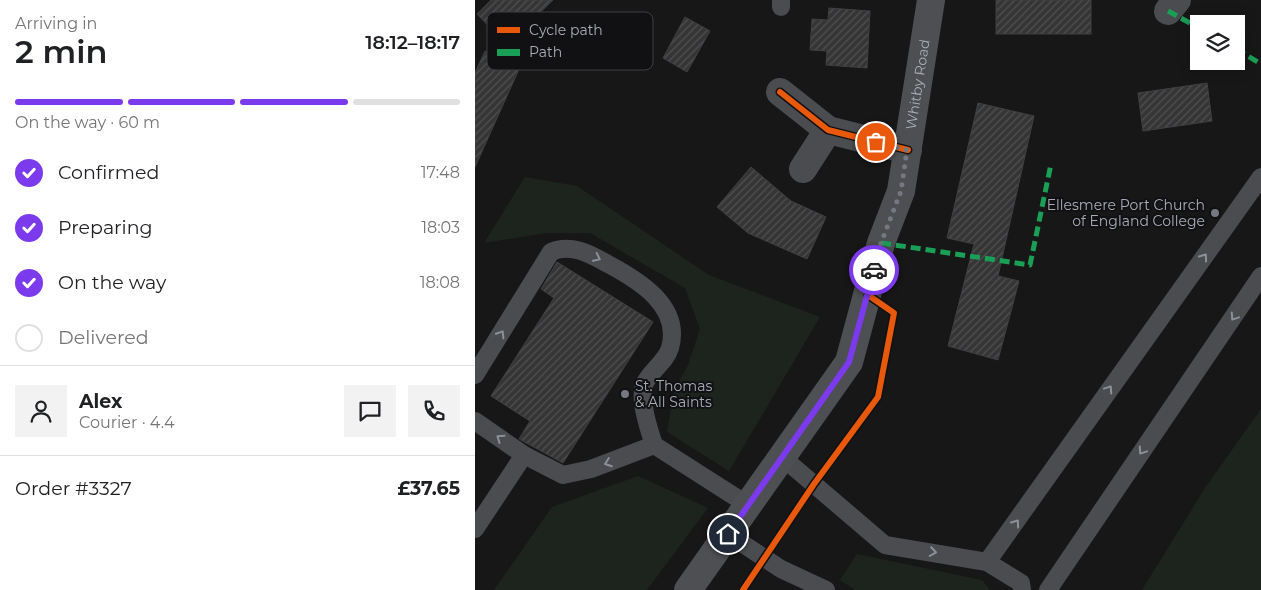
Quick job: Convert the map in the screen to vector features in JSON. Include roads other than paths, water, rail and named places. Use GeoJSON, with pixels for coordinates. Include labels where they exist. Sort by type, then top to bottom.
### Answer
{"type":"FeatureCollection","features":[{"type":"Feature","properties":{"kind":"main road","name":"Whitby Road"},"geometry":{"type":"LineString","coordinates":[[688,590],[849,362],[881,243],[901,191],[931,0]]}},
{"type":"Feature","properties":{"kind":"street"},"geometry":{"type":"LineString","coordinates":[[779,92],[828,130],[907,150]]}},
{"type":"Feature","properties":{"kind":"street"},"geometry":{"type":"LineString","coordinates":[[803,170],[828,130]]}},
{"type":"Feature","properties":{"kind":"lane"},"geometry":{"type":"LineString","coordinates":[[987,562],[1261,177]]}},
{"type":"Feature","properties":{"kind":"lane"},"geometry":{"type":"LineString","coordinates":[[475,375],[551,252],[562,247],[581,250],[626,274],[650,292],[663,304],[671,323],[670,348],[644,386],[645,415],[654,445],[748,504]]}},
{"type":"Feature","properties":{"kind":"lane"},"geometry":{"type":"LineString","coordinates":[[1048,590],[1261,276]]}},
{"type":"Feature","properties":{"kind":"lane"},"geometry":{"type":"LineString","coordinates":[[475,421],[524,455],[563,475],[591,469],[654,445]]}},
{"type":"Feature","properties":{"kind":"lane"},"geometry":{"type":"LineString","coordinates":[[475,529],[524,455]]}},
{"type":"Feature","properties":{"kind":"lane"},"geometry":{"type":"LineString","coordinates":[[782,457],[885,545],[987,562],[1021,583],[1022,590]]}},
{"type":"Feature","properties":{"kind":"lane"},"geometry":{"type":"LineString","coordinates":[[728,534],[781,569],[826,590]]}},
{"type":"Feature","properties":{"kind":"place","name":"Ellesmere Port Church of England College"},"geometry":{"type":"Point","coordinates":[1215,213]}},
{"type":"Feature","properties":{"kind":"place","name":"St. Thomas & All Saints"},"geometry":{"type":"Point","coordinates":[625,394]}}]}
